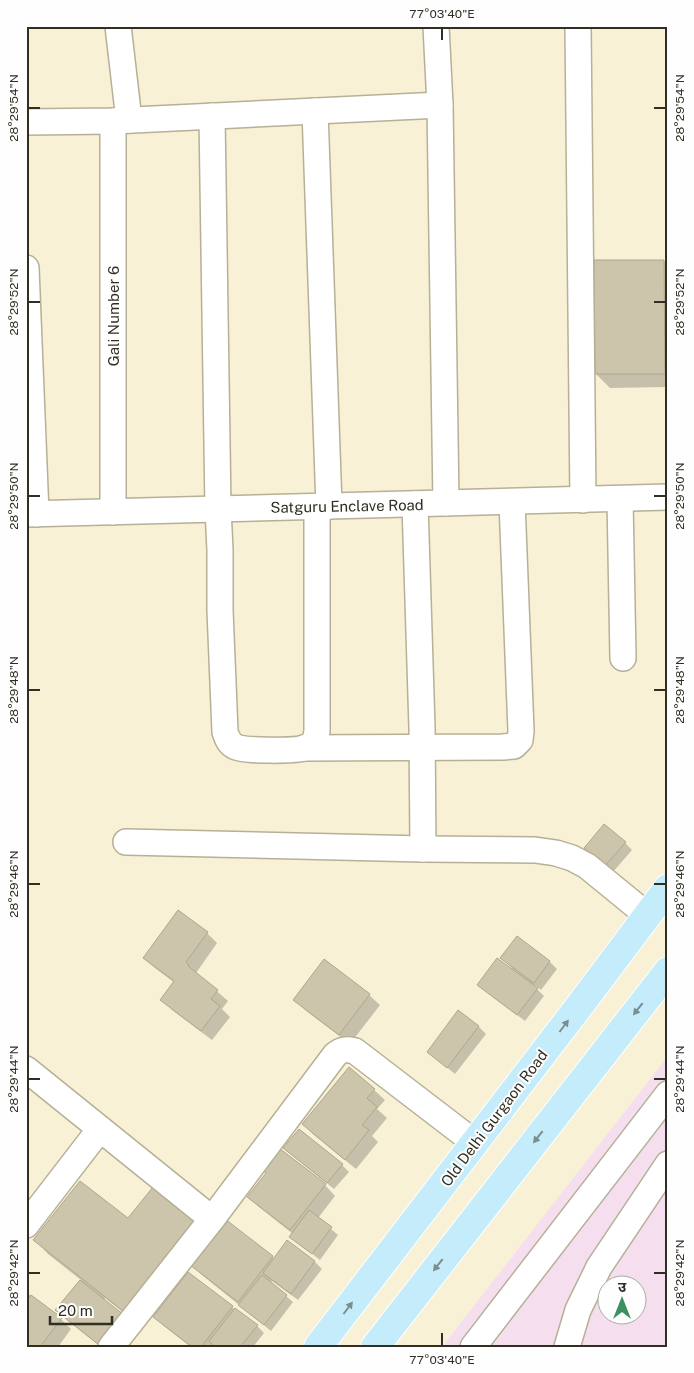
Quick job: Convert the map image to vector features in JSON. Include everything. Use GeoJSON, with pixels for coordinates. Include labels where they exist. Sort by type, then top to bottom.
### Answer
{"type":"FeatureCollection","features":[{"type":"Feature","properties":{"kind":"main road","name":"Old Delhi Gurgaon Road"},"geometry":{"type":"LineString","coordinates":[[318,1347],[668,888]]}},
{"type":"Feature","properties":{"kind":"main road"},"geometry":{"type":"LineString","coordinates":[[374,1347],[668,971]]}},
{"type":"Feature","properties":{"kind":"street","name":"Gali Number 6"},"geometry":{"type":"LineString","coordinates":[[113,512],[121,120],[118,26]]}},
{"type":"Feature","properties":{"kind":"street"},"geometry":{"type":"LineString","coordinates":[[436,26],[440,105],[446,504]]}},
{"type":"Feature","properties":{"kind":"street"},"geometry":{"type":"LineString","coordinates":[[578,26],[582,500]]}},
{"type":"Feature","properties":{"kind":"street"},"geometry":{"type":"LineString","coordinates":[[26,122],[121,120],[440,105]]}},
{"type":"Feature","properties":{"kind":"street"},"geometry":{"type":"LineString","coordinates":[[304,748],[315,742],[317,731],[323,506],[315,111]]}},
{"type":"Feature","properties":{"kind":"street"},"geometry":{"type":"LineString","coordinates":[[212,116],[220,610],[225,732],[229,742],[236,747],[246,749],[514,746],[520,740],[521,731],[512,502]]}},
{"type":"Feature","properties":{"kind":"street"},"geometry":{"type":"LineString","coordinates":[[26,268],[31,514]]}},
{"type":"Feature","properties":{"kind":"street","name":"Satguru Enclave Road"},"geometry":{"type":"LineString","coordinates":[[31,514],[668,497]]}},
{"type":"Feature","properties":{"kind":"street"},"geometry":{"type":"LineString","coordinates":[[620,499],[623,658]]}},
{"type":"Feature","properties":{"kind":"street"},"geometry":{"type":"LineString","coordinates":[[414,504],[424,849]]}},
{"type":"Feature","properties":{"kind":"street"},"geometry":{"type":"LineString","coordinates":[[126,842],[535,850],[564,855],[587,866],[647,915]]}},
{"type":"Feature","properties":{"kind":"street"},"geometry":{"type":"LineString","coordinates":[[111,1347],[212,1220],[335,1055],[340,1051],[347,1049],[355,1051],[475,1142]]}},
{"type":"Feature","properties":{"kind":"street"},"geometry":{"type":"LineString","coordinates":[[26,1069],[212,1220]]}},
{"type":"Feature","properties":{"kind":"street"},"geometry":{"type":"LineString","coordinates":[[474,1347],[668,1094]]}},
{"type":"Feature","properties":{"kind":"street"},"geometry":{"type":"LineString","coordinates":[[26,1225],[100,1129]]}},
{"type":"Feature","properties":{"kind":"street"},"geometry":{"type":"LineString","coordinates":[[567,1347],[578,1310],[599,1267],[668,1164]]}},
{"type":"Feature","properties":{"kind":"shaded area"},"geometry":{"type":"Polygon","coordinates":[[[668,1056],[668,1347],[442,1347],[668,1056]]]}},
{"type":"Feature","properties":{"kind":"building"},"geometry":{"type":"Polygon","coordinates":[[[594,260],[664,260],[665,374],[595,374],[594,260]]]}},
{"type":"Feature","properties":{"kind":"building"},"geometry":{"type":"Polygon","coordinates":[[[604,824],[626,842],[605,866],[584,848],[604,824]]]}},
{"type":"Feature","properties":{"kind":"building"},"geometry":{"type":"Polygon","coordinates":[[[178,910],[208,932],[186,962],[188,966],[218,990],[211,999],[220,1006],[201,1031],[160,1000],[174,981],[143,958],[178,910]]]}},
{"type":"Feature","properties":{"kind":"building"},"geometry":{"type":"Polygon","coordinates":[[[517,936],[550,961],[534,983],[500,958],[517,936]]]}},
{"type":"Feature","properties":{"kind":"building"},"geometry":{"type":"Polygon","coordinates":[[[497,958],[538,988],[517,1015],[477,985],[497,958]]]}},
{"type":"Feature","properties":{"kind":"building"},"geometry":{"type":"Polygon","coordinates":[[[324,959],[370,994],[339,1035],[293,1000],[324,959]]]}},
{"type":"Feature","properties":{"kind":"building"},"geometry":{"type":"Polygon","coordinates":[[[458,1010],[479,1026],[447,1068],[427,1052],[458,1010]]]}},
{"type":"Feature","properties":{"kind":"building"},"geometry":{"type":"Polygon","coordinates":[[[349,1067],[375,1089],[367,1098],[377,1107],[362,1125],[369,1130],[345,1160],[302,1124],[349,1067]]]}},
{"type":"Feature","properties":{"kind":"building"},"geometry":{"type":"Polygon","coordinates":[[[299,1129],[343,1164],[327,1183],[283,1148],[299,1129]]]}},
{"type":"Feature","properties":{"kind":"building"},"geometry":{"type":"Polygon","coordinates":[[[279,1148],[326,1184],[290,1230],[247,1197],[266,1173],[262,1170],[279,1148]]]}},
{"type":"Feature","properties":{"kind":"building"},"geometry":{"type":"Polygon","coordinates":[[[80,1181],[128,1218],[153,1187],[195,1219],[123,1311],[33,1240],[80,1181]]]}},
{"type":"Feature","properties":{"kind":"building"},"geometry":{"type":"Polygon","coordinates":[[[309,1210],[332,1227],[312,1254],[289,1237],[309,1210]]]}},
{"type":"Feature","properties":{"kind":"building"},"geometry":{"type":"Polygon","coordinates":[[[225,1219],[273,1256],[238,1302],[190,1265],[225,1219]]]}},
{"type":"Feature","properties":{"kind":"building"},"geometry":{"type":"Polygon","coordinates":[[[287,1240],[315,1261],[291,1294],[263,1273],[287,1240]]]}},
{"type":"Feature","properties":{"kind":"building"},"geometry":{"type":"Polygon","coordinates":[[[188,1272],[233,1306],[201,1347],[192,1347],[153,1317],[188,1272]]]}},
{"type":"Feature","properties":{"kind":"building"},"geometry":{"type":"Polygon","coordinates":[[[262,1275],[287,1295],[264,1325],[238,1305],[262,1275]]]}},
{"type":"Feature","properties":{"kind":"building"},"geometry":{"type":"Polygon","coordinates":[[[80,1280],[124,1315],[99,1345],[55,1310],[80,1280]]]}},
{"type":"Feature","properties":{"kind":"building"},"geometry":{"type":"Polygon","coordinates":[[[31,1295],[62,1318],[40,1347],[26,1347],[26,1301],[31,1295]]]}},
{"type":"Feature","properties":{"kind":"building"},"geometry":{"type":"Polygon","coordinates":[[[235,1308],[258,1325],[240,1347],[215,1347],[209,1341],[235,1308]]]}}]}
